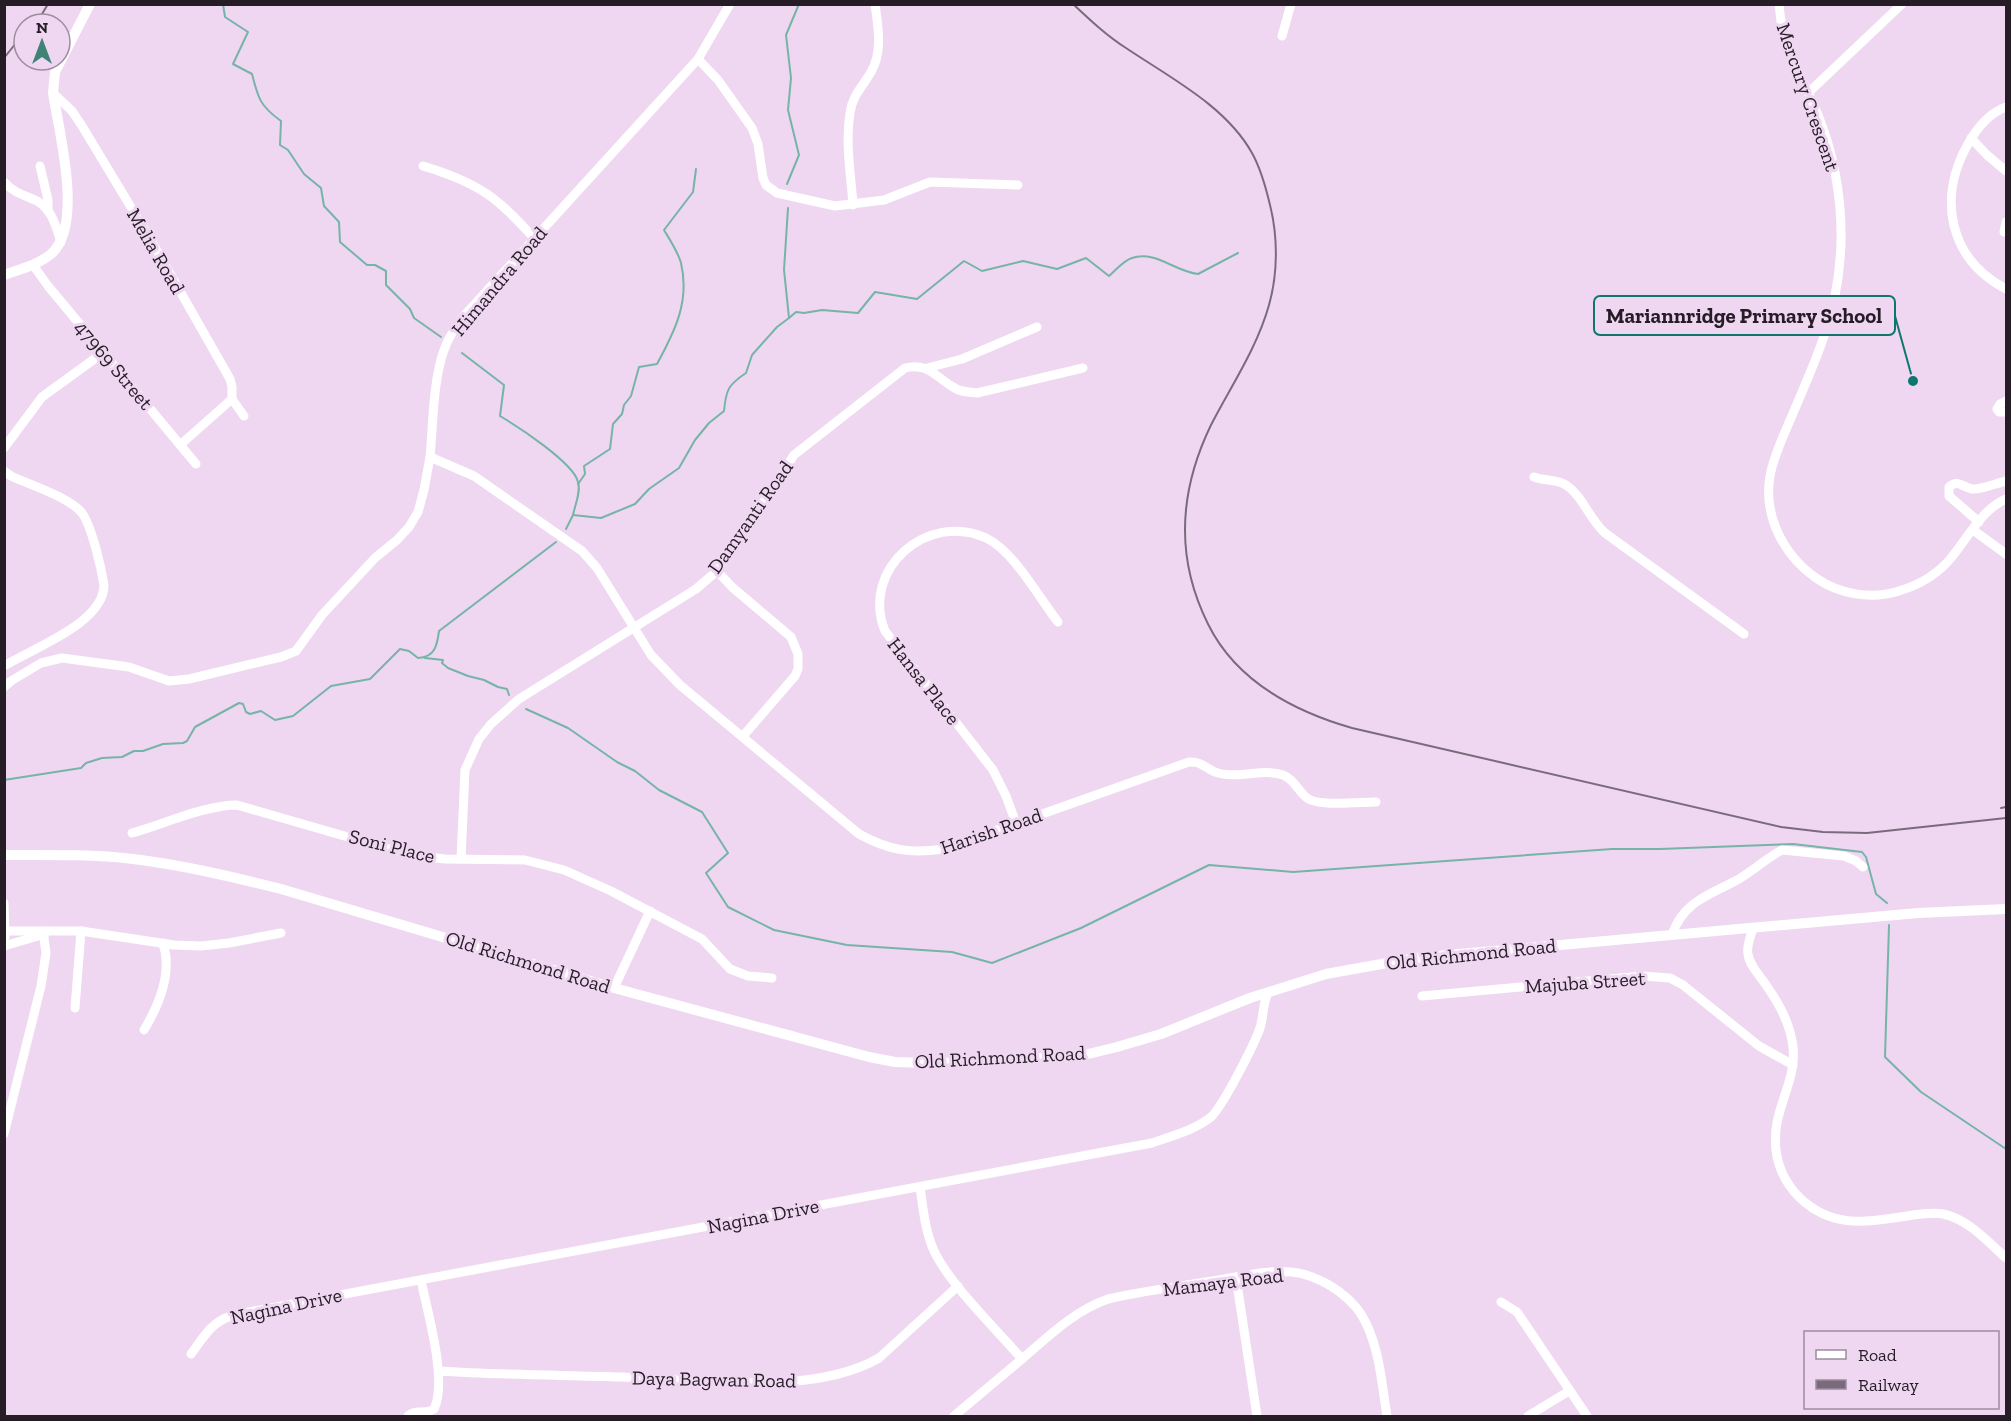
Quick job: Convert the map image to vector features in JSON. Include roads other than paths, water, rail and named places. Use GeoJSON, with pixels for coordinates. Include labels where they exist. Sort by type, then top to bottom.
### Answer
{"type":"FeatureCollection","features":[{"type":"Feature","properties":{"kind":"street"},"geometry":{"type":"LineString","coordinates":[[4,274],[33,265],[50,255],[61,242],[68,219],[69,201],[53,93],[55,72],[90,4]]}},
{"type":"Feature","properties":{"kind":"street","name":"Himandra Road"},"geometry":{"type":"LineString","coordinates":[[4,687],[41,663],[62,658],[129,667],[169,681],[281,657],[296,651],[318,619],[359,578],[375,558],[404,533],[418,512],[430,457],[438,370],[443,350],[452,332],[534,238],[698,59],[730,4]]}},
{"type":"Feature","properties":{"kind":"street"},"geometry":{"type":"LineString","coordinates":[[853,205],[849,139],[850,112],[859,88],[871,73],[878,56],[875,4]]}},
{"type":"Feature","properties":{"kind":"street"},"geometry":{"type":"LineString","coordinates":[[1282,36],[1291,4]]}},
{"type":"Feature","properties":{"kind":"street","name":"Mercury Crescent"},"geometry":{"type":"LineString","coordinates":[[1779,4],[1782,32],[1788,51],[1808,93],[1828,145],[1835,171],[1841,245],[1838,277],[1829,321],[1770,474],[1769,499],[1775,527],[1785,546],[1807,571],[1834,587],[1867,595],[1897,592],[1927,579],[1946,564],[1976,526],[2000,501],[2007,499]]}},
{"type":"Feature","properties":{"kind":"street"},"geometry":{"type":"LineString","coordinates":[[1808,93],[1902,4]]}},
{"type":"Feature","properties":{"kind":"street"},"geometry":{"type":"LineString","coordinates":[[698,59],[718,80],[752,128],[758,144],[763,178],[770,189],[777,193],[835,206],[884,200],[930,182],[1018,185]]}},
{"type":"Feature","properties":{"kind":"street","name":"Melia Road"},"geometry":{"type":"LineString","coordinates":[[53,93],[72,111],[82,126],[152,242],[230,380],[232,399],[243,417]]}},
{"type":"Feature","properties":{"kind":"street"},"geometry":{"type":"LineString","coordinates":[[2007,107],[1998,110],[1986,119],[1971,138],[1954,171],[1951,186],[1952,218],[1960,241],[1971,260],[1989,278],[2007,289]]}},
{"type":"Feature","properties":{"kind":"street"},"geometry":{"type":"LineString","coordinates":[[1971,138],[2007,171]]}},
{"type":"Feature","properties":{"kind":"street"},"geometry":{"type":"LineString","coordinates":[[40,166],[48,200],[48,211],[61,242]]}},
{"type":"Feature","properties":{"kind":"street"},"geometry":{"type":"LineString","coordinates":[[423,166],[441,171],[481,190],[500,203],[534,238]]}},
{"type":"Feature","properties":{"kind":"street"},"geometry":{"type":"LineString","coordinates":[[4,182],[18,194],[37,201],[48,211]]}},
{"type":"Feature","properties":{"kind":"street","name":"47969 Street"},"geometry":{"type":"LineString","coordinates":[[33,265],[196,464]]}},
{"type":"Feature","properties":{"kind":"street","name":"Damyanti Road"},"geometry":{"type":"LineString","coordinates":[[460,859],[465,770],[479,739],[504,711],[519,699],[696,589],[717,571],[794,455],[906,368],[913,366],[927,368],[962,359],[1037,327]]}},
{"type":"Feature","properties":{"kind":"street"},"geometry":{"type":"LineString","coordinates":[[4,448],[36,403],[104,351]]}},
{"type":"Feature","properties":{"kind":"street"},"geometry":{"type":"LineString","coordinates":[[927,368],[952,387],[960,391],[976,393],[1083,368]]}},
{"type":"Feature","properties":{"kind":"street"},"geometry":{"type":"LineString","coordinates":[[180,445],[232,399]]}},
{"type":"Feature","properties":{"kind":"street"},"geometry":{"type":"LineString","coordinates":[[2007,401],[2000,404],[1997,409],[2000,412],[2007,412]]}},
{"type":"Feature","properties":{"kind":"street"},"geometry":{"type":"LineString","coordinates":[[430,457],[474,476],[582,551],[602,576],[633,628]]}},
{"type":"Feature","properties":{"kind":"street"},"geometry":{"type":"LineString","coordinates":[[4,471],[70,504],[81,512],[102,573],[104,592],[99,604],[79,624],[4,666]]}},
{"type":"Feature","properties":{"kind":"street"},"geometry":{"type":"LineString","coordinates":[[1534,477],[1568,486],[1578,497],[1592,520],[1605,533],[1744,634]]}},
{"type":"Feature","properties":{"kind":"street"},"geometry":{"type":"LineString","coordinates":[[2007,481],[1972,489],[1958,483],[1949,487],[1949,496],[1976,526],[2007,554]]}},
{"type":"Feature","properties":{"kind":"street","name":"Hansa Place"},"geometry":{"type":"LineString","coordinates":[[1016,823],[993,770],[885,631],[880,614],[883,582],[895,560],[913,543],[936,533],[963,531],[989,539],[1007,553],[1058,622]]}},
{"type":"Feature","properties":{"kind":"street"},"geometry":{"type":"LineString","coordinates":[[717,571],[732,587],[791,637],[798,654],[798,669],[795,676],[743,736]]}},
{"type":"Feature","properties":{"kind":"street","name":"Harish Road"},"geometry":{"type":"LineString","coordinates":[[633,628],[651,655],[680,685],[859,834],[896,849],[922,852],[943,849],[1196,761],[1220,774],[1268,773],[1284,776],[1305,796],[1318,802],[1376,802]]}},
{"type":"Feature","properties":{"kind":"street","name":"Soni Place"},"geometry":{"type":"LineString","coordinates":[[132,833],[205,809],[237,805],[425,858],[525,860],[584,877],[702,939],[730,969],[748,976],[772,978]]}},
{"type":"Feature","properties":{"kind":"street"},"geometry":{"type":"LineString","coordinates":[[1672,934],[1682,914],[1704,895],[1748,873],[1782,850],[1844,856],[1863,867]]}},
{"type":"Feature","properties":{"kind":"street","name":"Old Richmond Road"},"geometry":{"type":"LineString","coordinates":[[4,855],[78,855],[135,860],[235,878],[291,891],[614,987],[869,1057],[895,1062],[927,1063],[999,1062],[1084,1055],[1161,1034],[1268,993],[1326,974],[1415,958],[1930,912],[2007,909]]}},
{"type":"Feature","properties":{"kind":"street"},"geometry":{"type":"LineString","coordinates":[[4,903],[5,946],[56,931],[81,931],[201,946],[281,933]]}},
{"type":"Feature","properties":{"kind":"street"},"geometry":{"type":"LineString","coordinates":[[614,987],[650,911]]}},
{"type":"Feature","properties":{"kind":"street"},"geometry":{"type":"LineString","coordinates":[[1753,928],[1747,954],[1751,964],[1780,1006],[1792,1041],[1793,1065],[1777,1115],[1776,1150],[1786,1181],[1818,1213],[1835,1219],[1852,1222],[1922,1214],[1942,1214],[1956,1218],[2007,1258]]}},
{"type":"Feature","properties":{"kind":"street"},"geometry":{"type":"LineString","coordinates":[[5,931],[43,933]]}},
{"type":"Feature","properties":{"kind":"street"},"geometry":{"type":"LineString","coordinates":[[75,1008],[81,931]]}},
{"type":"Feature","properties":{"kind":"street"},"geometry":{"type":"LineString","coordinates":[[4,1134],[9,1095],[45,961],[43,933]]}},
{"type":"Feature","properties":{"kind":"street"},"geometry":{"type":"LineString","coordinates":[[144,1030],[162,991],[166,956],[163,943]]}},
{"type":"Feature","properties":{"kind":"street","name":"Majuba Street"},"geometry":{"type":"LineString","coordinates":[[1422,996],[1643,976],[1670,978],[1683,985],[1759,1046],[1793,1065]]}},
{"type":"Feature","properties":{"kind":"street","name":"Nagina Drive"},"geometry":{"type":"LineString","coordinates":[[191,1354],[210,1328],[226,1317],[1152,1143],[1209,1118],[1226,1096],[1260,1029],[1262,1009],[1268,993]]}},
{"type":"Feature","properties":{"kind":"street"},"geometry":{"type":"LineString","coordinates":[[920,1187],[928,1235],[933,1249],[958,1286],[1022,1359]]}},
{"type":"Feature","properties":{"kind":"street","name":"Mamaya Road"},"geometry":{"type":"LineString","coordinates":[[954,1416],[1072,1316],[1090,1305],[1128,1294],[1260,1273],[1301,1274],[1331,1287],[1362,1315],[1371,1335],[1378,1361],[1387,1416]]}},
{"type":"Feature","properties":{"kind":"street"},"geometry":{"type":"LineString","coordinates":[[1236,1277],[1257,1416]]}},
{"type":"Feature","properties":{"kind":"street"},"geometry":{"type":"LineString","coordinates":[[408,1416],[412,1413],[434,1409],[438,1400],[439,1371],[421,1280]]}},
{"type":"Feature","properties":{"kind":"street","name":"Daya Bagwan Road"},"geometry":{"type":"LineString","coordinates":[[439,1371],[738,1382],[802,1381],[850,1370],[879,1358],[958,1286]]}},
{"type":"Feature","properties":{"kind":"street"},"geometry":{"type":"LineString","coordinates":[[1501,1302],[1517,1312],[1587,1416]]}},
{"type":"Feature","properties":{"kind":"street"},"geometry":{"type":"LineString","coordinates":[[1528,1416],[1569,1391]]}},
{"type":"Feature","properties":{"kind":"waterway"},"geometry":{"type":"LineString","coordinates":[[223,4],[225,17],[248,32],[233,64],[252,74],[261,101],[268,111],[281,121],[280,145],[288,150],[304,174],[321,188],[324,206],[339,222],[340,242],[367,265],[375,265],[386,271],[386,285],[410,309],[414,318],[441,337]]}},
{"type":"Feature","properties":{"kind":"waterway"},"geometry":{"type":"LineString","coordinates":[[787,184],[799,155],[788,110],[791,78],[786,35],[799,4]]}},
{"type":"Feature","properties":{"kind":"waterway"},"geometry":{"type":"LineString","coordinates":[[578,484],[585,474],[584,466],[610,449],[613,424],[622,414],[624,405],[631,396],[639,367],[657,364],[675,328],[682,303],[683,277],[678,255],[664,230],[693,192],[696,169]]}},
{"type":"Feature","properties":{"kind":"waterway"},"geometry":{"type":"LineString","coordinates":[[566,529],[573,515],[601,518],[635,504],[649,489],[679,468],[695,440],[709,423],[724,411],[729,389],[746,373],[752,355],[777,327],[789,318],[784,270],[788,208]]}},
{"type":"Feature","properties":{"kind":"waterway"},"geometry":{"type":"LineString","coordinates":[[789,318],[796,312],[822,310],[858,313],[875,292],[917,299],[964,261],[982,271],[1023,261],[1057,269],[1086,258],[1109,276],[1126,261],[1141,256],[1157,259],[1198,274],[1238,253]]}},
{"type":"Feature","properties":{"kind":"waterway"},"geometry":{"type":"LineString","coordinates":[[462,353],[504,385],[500,416],[556,455],[574,474],[579,490],[573,515]]}},
{"type":"Feature","properties":{"kind":"waterway"},"geometry":{"type":"LineString","coordinates":[[4,780],[81,768],[86,763],[102,758],[122,757],[134,751],[143,751],[163,744],[183,743],[187,741],[195,727],[239,703],[243,704],[246,712],[250,714],[261,711],[275,720],[293,716],[331,686],[370,679],[400,649],[409,651],[418,658],[432,653],[439,631],[556,542]]}},
{"type":"Feature","properties":{"kind":"waterway"},"geometry":{"type":"LineString","coordinates":[[425,658],[443,660],[442,663],[448,668],[507,689],[509,695]]}},
{"type":"Feature","properties":{"kind":"waterway"},"geometry":{"type":"LineString","coordinates":[[526,709],[568,728],[617,762],[635,771],[659,790],[702,812],[728,853],[706,873],[728,907],[774,930],[847,945],[952,952],[992,963],[1081,928],[1209,865],[1293,872],[1612,849],[1793,844],[1862,852],[1866,857],[1876,894],[1887,903]]}},
{"type":"Feature","properties":{"kind":"waterway"},"geometry":{"type":"LineString","coordinates":[[1889,925],[1885,1057],[1921,1092],[2006,1149]]}},
{"type":"Feature","properties":{"kind":"railway"},"geometry":{"type":"LineString","coordinates":[[43,12],[48,4]]}},
{"type":"Feature","properties":{"kind":"railway"},"geometry":{"type":"LineString","coordinates":[[1073,4],[1112,38],[1195,94],[1227,121],[1252,153],[1267,192],[1273,217],[1276,255],[1269,305],[1251,352],[1200,450],[1192,475],[1185,524],[1186,549],[1197,599],[1220,644],[1250,677],[1288,703],[1352,728],[1781,827],[1823,832],[1867,833],[2006,818]]}},
{"type":"Feature","properties":{"kind":"railway"},"geometry":{"type":"LineString","coordinates":[[4,58],[12,48]]}},
{"type":"Feature","properties":{"kind":"railway"},"geometry":{"type":"LineString","coordinates":[[2001,808],[2006,807]]}},
{"type":"Feature","properties":{"kind":"place","name":"Mariannridge Primary School"},"geometry":{"type":"Point","coordinates":[1913,381]}}]}
